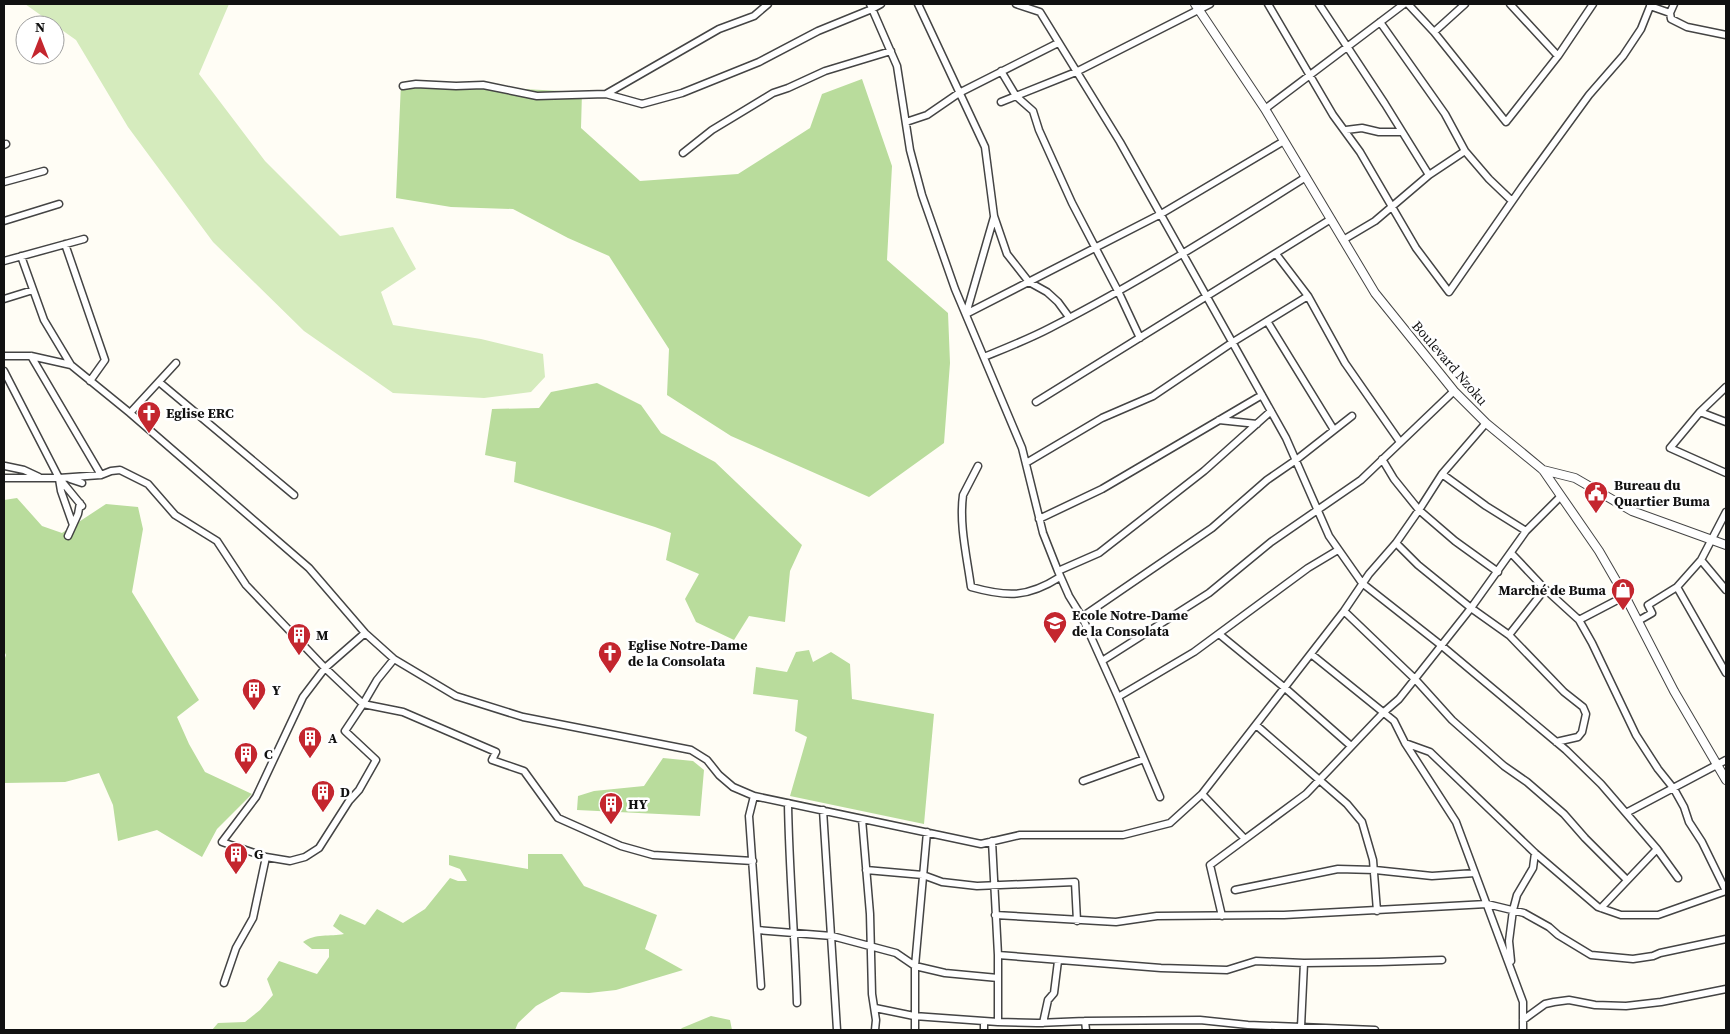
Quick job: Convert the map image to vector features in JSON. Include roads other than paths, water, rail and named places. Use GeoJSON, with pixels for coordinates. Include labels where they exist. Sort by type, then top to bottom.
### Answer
{"type":"FeatureCollection","features":[{"type":"Feature","properties":{"kind":"street"},"geometry":{"type":"LineString","coordinates":[[606,94],[720,30],[754,16],[768,4]]}},
{"type":"Feature","properties":{"kind":"street"},"geometry":{"type":"LineString","coordinates":[[403,86],[416,84],[483,85],[519,93],[546,96],[606,94],[642,104],[682,93],[759,62],[818,31],[871,6],[881,4]]}},
{"type":"Feature","properties":{"kind":"street"},"geometry":{"type":"LineString","coordinates":[[918,4],[958,93],[985,147],[994,216],[1007,254],[1029,282],[1047,292],[1070,317]]}},
{"type":"Feature","properties":{"kind":"street"},"geometry":{"type":"LineString","coordinates":[[1016,4],[1040,12]]}},
{"type":"Feature","properties":{"kind":"street"},"geometry":{"type":"LineString","coordinates":[[1036,4],[1120,142],[1286,438],[1329,536],[1362,583],[1442,646],[1556,742],[1602,784],[1657,849],[1678,878]]}},
{"type":"Feature","properties":{"kind":"street"},"geometry":{"type":"LineString","coordinates":[[1001,102],[1076,72],[1197,6],[1210,4]]}},
{"type":"Feature","properties":{"kind":"street"},"geometry":{"type":"LineString","coordinates":[[1268,4],[1416,248],[1449,292],[1589,95],[1623,56],[1641,28],[1651,5],[1670,13]]}},
{"type":"Feature","properties":{"kind":"street"},"geometry":{"type":"LineString","coordinates":[[1319,4],[1429,176]]}},
{"type":"Feature","properties":{"kind":"street"},"geometry":{"type":"LineString","coordinates":[[1265,109],[1404,4]]}},
{"type":"Feature","properties":{"kind":"street"},"geometry":{"type":"LineString","coordinates":[[1408,4],[1434,32],[1506,122],[1558,56],[1593,4]]}},
{"type":"Feature","properties":{"kind":"street"},"geometry":{"type":"LineString","coordinates":[[1434,32],[1465,4]]}},
{"type":"Feature","properties":{"kind":"street"},"geometry":{"type":"LineString","coordinates":[[1674,4],[1670,13],[1671,19],[1687,27],[1726,35]]}},
{"type":"Feature","properties":{"kind":"street"},"geometry":{"type":"LineString","coordinates":[[1513,5],[1558,56]]}},
{"type":"Feature","properties":{"kind":"street"},"geometry":{"type":"LineString","coordinates":[[871,6],[897,66],[910,150],[922,195],[966,314],[1022,448],[1043,533],[1069,596],[1082,616],[1118,696],[1160,798]]}},
{"type":"Feature","properties":{"kind":"street","name":"Boulevard Nzoku"},"geometry":{"type":"LineString","coordinates":[[1197,6],[1265,109],[1374,293],[1454,391],[1486,422],[1543,470],[1560,497],[1600,551],[1674,691],[1726,780]]}},
{"type":"Feature","properties":{"kind":"street"},"geometry":{"type":"LineString","coordinates":[[1380,22],[1445,114],[1465,151],[1488,179],[1512,201]]}},
{"type":"Feature","properties":{"kind":"street"},"geometry":{"type":"LineString","coordinates":[[906,122],[927,115],[958,93],[1058,43]]}},
{"type":"Feature","properties":{"kind":"street"},"geometry":{"type":"LineString","coordinates":[[683,153],[712,130],[773,93],[825,71],[891,51]]}},
{"type":"Feature","properties":{"kind":"street"},"geometry":{"type":"LineString","coordinates":[[1001,71],[1016,96],[1033,111],[1039,130],[1068,194],[1140,338]]}},
{"type":"Feature","properties":{"kind":"street"},"geometry":{"type":"LineString","coordinates":[[1346,130],[1362,128],[1379,132],[1402,132]]}},
{"type":"Feature","properties":{"kind":"street"},"geometry":{"type":"LineString","coordinates":[[966,314],[1160,214],[1284,141]]}},
{"type":"Feature","properties":{"kind":"street"},"geometry":{"type":"LineString","coordinates":[[1343,240],[1374,221],[1429,176],[1465,151]]}},
{"type":"Feature","properties":{"kind":"street"},"geometry":{"type":"LineString","coordinates":[[4,182],[44,171]]}},
{"type":"Feature","properties":{"kind":"street"},"geometry":{"type":"LineString","coordinates":[[984,357],[1048,329],[1118,291],[1183,254],[1306,177]]}},
{"type":"Feature","properties":{"kind":"street"},"geometry":{"type":"LineString","coordinates":[[4,221],[59,204]]}},
{"type":"Feature","properties":{"kind":"street"},"geometry":{"type":"LineString","coordinates":[[966,314],[994,216]]}},
{"type":"Feature","properties":{"kind":"street"},"geometry":{"type":"LineString","coordinates":[[1036,402],[1331,219]]}},
{"type":"Feature","properties":{"kind":"street"},"geometry":{"type":"LineString","coordinates":[[4,261],[84,239]]}},
{"type":"Feature","properties":{"kind":"street"},"geometry":{"type":"LineString","coordinates":[[65,244],[104,360],[90,381]]}},
{"type":"Feature","properties":{"kind":"street"},"geometry":{"type":"LineString","coordinates":[[1276,254],[1308,296],[1345,363],[1400,442]]}},
{"type":"Feature","properties":{"kind":"street"},"geometry":{"type":"LineString","coordinates":[[21,256],[44,320],[71,365],[130,413],[309,568],[365,633],[394,659],[456,696],[523,717],[691,750],[707,760],[719,775],[733,786],[754,796],[981,844],[1020,835],[1123,835],[1170,823],[1202,794],[1344,611],[1362,583],[1396,543],[1442,474],[1486,422]]}},
{"type":"Feature","properties":{"kind":"street"},"geometry":{"type":"LineString","coordinates":[[4,299],[33,290]]}},
{"type":"Feature","properties":{"kind":"street"},"geometry":{"type":"LineString","coordinates":[[1026,463],[1102,418],[1153,396],[1232,342],[1308,296]]}},
{"type":"Feature","properties":{"kind":"street"},"geometry":{"type":"LineString","coordinates":[[1267,321],[1334,430]]}},
{"type":"Feature","properties":{"kind":"street"},"geometry":{"type":"LineString","coordinates":[[4,356],[31,356],[71,365]]}},
{"type":"Feature","properties":{"kind":"street"},"geometry":{"type":"LineString","coordinates":[[31,356],[101,475]]}},
{"type":"Feature","properties":{"kind":"street"},"geometry":{"type":"LineString","coordinates":[[130,413],[176,363]]}},
{"type":"Feature","properties":{"kind":"street"},"geometry":{"type":"LineString","coordinates":[[4,371],[59,478],[81,505],[68,536]]}},
{"type":"Feature","properties":{"kind":"street"},"geometry":{"type":"LineString","coordinates":[[159,382],[294,495]]}},
{"type":"Feature","properties":{"kind":"street"},"geometry":{"type":"LineString","coordinates":[[1726,387],[1700,412],[1670,448],[1726,473]]}},
{"type":"Feature","properties":{"kind":"street"},"geometry":{"type":"LineString","coordinates":[[1102,661],[1209,594],[1271,542],[1360,480],[1454,391]]}},
{"type":"Feature","properties":{"kind":"street"},"geometry":{"type":"LineString","coordinates":[[1039,519],[1102,489],[1262,395]]}},
{"type":"Feature","properties":{"kind":"street"},"geometry":{"type":"LineString","coordinates":[[978,466],[962,499],[962,515],[971,587],[1003,594],[1018,594],[1046,584],[1059,574],[1099,553],[1204,471],[1271,411]]}},
{"type":"Feature","properties":{"kind":"street"},"geometry":{"type":"LineString","coordinates":[[1700,412],[1726,422]]}},
{"type":"Feature","properties":{"kind":"street"},"geometry":{"type":"LineString","coordinates":[[1082,616],[1212,528],[1267,480],[1352,416]]}},
{"type":"Feature","properties":{"kind":"street"},"geometry":{"type":"LineString","coordinates":[[1219,420],[1257,424]]}},
{"type":"Feature","properties":{"kind":"street"},"geometry":{"type":"LineString","coordinates":[[1382,459],[1394,479],[1419,510],[1455,541],[1498,572]]}},
{"type":"Feature","properties":{"kind":"street"},"geometry":{"type":"LineString","coordinates":[[8,469],[33,473],[40,478]]}},
{"type":"Feature","properties":{"kind":"street"},"geometry":{"type":"LineString","coordinates":[[8,469],[40,478],[101,475],[120,470],[148,484],[175,515],[217,541],[246,585],[325,668],[363,704],[404,712],[496,752],[492,760],[524,771],[558,818],[621,846],[653,855],[753,861]]}},
{"type":"Feature","properties":{"kind":"street"},"geometry":{"type":"LineString","coordinates":[[4,478],[8,469]]}},
{"type":"Feature","properties":{"kind":"street"},"geometry":{"type":"LineString","coordinates":[[1543,470],[1575,478],[1632,511],[1726,545]]}},
{"type":"Feature","properties":{"kind":"street"},"geometry":{"type":"LineString","coordinates":[[1442,474],[1526,531]]}},
{"type":"Feature","properties":{"kind":"street"},"geometry":{"type":"LineString","coordinates":[[59,478],[82,483]]}},
{"type":"Feature","properties":{"kind":"street"},"geometry":{"type":"LineString","coordinates":[[59,478],[61,491],[73,525]]}},
{"type":"Feature","properties":{"kind":"street"},"geometry":{"type":"LineString","coordinates":[[73,496],[76,516]]}},
{"type":"Feature","properties":{"kind":"street"},"geometry":{"type":"LineString","coordinates":[[1222,916],[1210,865],[1306,794],[1398,699],[1471,608],[1526,531],[1560,497]]}},
{"type":"Feature","properties":{"kind":"street"},"geometry":{"type":"LineString","coordinates":[[1638,621],[1652,613],[1648,605],[1677,587],[1701,560],[1726,512]]}},
{"type":"Feature","properties":{"kind":"street"},"geometry":{"type":"LineString","coordinates":[[1396,543],[1408,556],[1471,608],[1510,635],[1564,692],[1583,707],[1586,714],[1582,732],[1578,737],[1556,742]]}},
{"type":"Feature","properties":{"kind":"street"},"geometry":{"type":"LineString","coordinates":[[1118,696],[1194,652],[1308,568],[1338,550]]}},
{"type":"Feature","properties":{"kind":"street"},"geometry":{"type":"LineString","coordinates":[[1405,743],[1430,752],[1534,853],[1600,908],[1621,915],[1658,915],[1726,891],[1674,789],[1658,769],[1636,735],[1579,620],[1545,590],[1511,553]]}},
{"type":"Feature","properties":{"kind":"street"},"geometry":{"type":"LineString","coordinates":[[1701,560],[1726,590]]}},
{"type":"Feature","properties":{"kind":"street"},"geometry":{"type":"LineString","coordinates":[[1677,587],[1726,673]]}},
{"type":"Feature","properties":{"kind":"street"},"geometry":{"type":"LineString","coordinates":[[1510,635],[1545,590]]}},
{"type":"Feature","properties":{"kind":"street"},"geometry":{"type":"LineString","coordinates":[[1579,620],[1625,596]]}},
{"type":"Feature","properties":{"kind":"street"},"geometry":{"type":"LineString","coordinates":[[1344,611],[1415,679],[1452,720],[1504,766],[1527,782],[1564,814],[1627,880]]}},
{"type":"Feature","properties":{"kind":"street"},"geometry":{"type":"LineString","coordinates":[[365,633],[325,668],[303,697],[256,796],[222,842],[266,857],[290,861],[305,857],[320,848],[349,801],[359,790],[376,760],[345,731],[376,680],[394,659]]}},
{"type":"Feature","properties":{"kind":"street"},"geometry":{"type":"LineString","coordinates":[[1219,634],[1285,688],[1351,746]]}},
{"type":"Feature","properties":{"kind":"street"},"geometry":{"type":"LineString","coordinates":[[1311,654],[1394,721],[1405,743],[1456,822],[1523,1002],[1522,1030]]}},
{"type":"Feature","properties":{"kind":"street"},"geometry":{"type":"LineString","coordinates":[[1256,725],[1347,804],[1362,822],[1375,870],[1377,911]]}},
{"type":"Feature","properties":{"kind":"street"},"geometry":{"type":"LineString","coordinates":[[1083,781],[1144,759]]}},
{"type":"Feature","properties":{"kind":"street"},"geometry":{"type":"LineString","coordinates":[[1626,813],[1726,760]]}},
{"type":"Feature","properties":{"kind":"street"},"geometry":{"type":"LineString","coordinates":[[1202,794],[1245,839]]}},
{"type":"Feature","properties":{"kind":"street"},"geometry":{"type":"LineString","coordinates":[[754,796],[749,816],[761,986]]}},
{"type":"Feature","properties":{"kind":"street"},"geometry":{"type":"LineString","coordinates":[[788,803],[797,1003]]}},
{"type":"Feature","properties":{"kind":"street"},"geometry":{"type":"LineString","coordinates":[[824,810],[837,1030]]}},
{"type":"Feature","properties":{"kind":"street"},"geometry":{"type":"LineString","coordinates":[[862,819],[870,914],[872,994],[876,1030]]}},
{"type":"Feature","properties":{"kind":"street"},"geometry":{"type":"LineString","coordinates":[[915,1030],[915,966],[927,832]]}},
{"type":"Feature","properties":{"kind":"street"},"geometry":{"type":"LineString","coordinates":[[992,842],[998,955],[998,1022]]}},
{"type":"Feature","properties":{"kind":"street"},"geometry":{"type":"LineString","coordinates":[[1600,908],[1657,849]]}},
{"type":"Feature","properties":{"kind":"street"},"geometry":{"type":"LineString","coordinates":[[1511,970],[1509,941],[1513,910],[1517,895],[1533,868],[1534,853]]}},
{"type":"Feature","properties":{"kind":"street"},"geometry":{"type":"LineString","coordinates":[[224,983],[236,948],[253,918],[266,857]]}},
{"type":"Feature","properties":{"kind":"street"},"geometry":{"type":"LineString","coordinates":[[1235,890],[1338,869],[1375,870],[1432,876],[1476,873]]}},
{"type":"Feature","properties":{"kind":"street"},"geometry":{"type":"LineString","coordinates":[[866,870],[923,875],[942,882],[977,886],[1075,882],[1077,920]]}},
{"type":"Feature","properties":{"kind":"street"},"geometry":{"type":"LineString","coordinates":[[995,915],[1116,922],[1157,916],[1377,911],[1487,904],[1524,913],[1591,955],[1602,957],[1633,959],[1726,939]]}},
{"type":"Feature","properties":{"kind":"street"},"geometry":{"type":"LineString","coordinates":[[757,930],[832,936],[896,953],[915,966],[945,973],[998,978]]}},
{"type":"Feature","properties":{"kind":"street"},"geometry":{"type":"LineString","coordinates":[[998,955],[1161,968],[1227,970],[1256,961],[1304,963],[1442,960]]}},
{"type":"Feature","properties":{"kind":"street"},"geometry":{"type":"LineString","coordinates":[[1039,1025],[1048,1000],[1054,993],[1058,961]]}},
{"type":"Feature","properties":{"kind":"street"},"geometry":{"type":"LineString","coordinates":[[1301,1027],[1304,963]]}},
{"type":"Feature","properties":{"kind":"street"},"geometry":{"type":"LineString","coordinates":[[1523,1020],[1545,1004],[1554,1002],[1569,1000],[1595,1005],[1626,1006],[1661,1002],[1726,989]]}},
{"type":"Feature","properties":{"kind":"street"},"geometry":{"type":"LineString","coordinates":[[874,1008],[914,1016],[1039,1025],[1085,1021],[1200,1020],[1289,1028],[1375,1030]]}},
{"type":"Feature","properties":{"kind":"street"},"geometry":{"type":"LineString","coordinates":[[984,1021],[984,1030]]}},
{"type":"Feature","properties":{"kind":"street"},"geometry":{"type":"LineString","coordinates":[[1085,1021],[1086,1030]]}},
{"type":"Feature","properties":{"kind":"place","name":"Eglise ERC"},"geometry":{"type":"Point","coordinates":[149,434]}},
{"type":"Feature","properties":{"kind":"place","name":"Bureau du Quartier Buma"},"geometry":{"type":"Point","coordinates":[1596,514]}},
{"type":"Feature","properties":{"kind":"place","name":"Marché de Buma"},"geometry":{"type":"Point","coordinates":[1623,611]}},
{"type":"Feature","properties":{"kind":"place","name":"Ecole Notre-Dame de la Consolata"},"geometry":{"type":"Point","coordinates":[1055,644]}},
{"type":"Feature","properties":{"kind":"place","name":"M"},"geometry":{"type":"Point","coordinates":[299,656]}},
{"type":"Feature","properties":{"kind":"place","name":"Eglise Notre-Dame de la Consolata"},"geometry":{"type":"Point","coordinates":[610,674]}},
{"type":"Feature","properties":{"kind":"place","name":"Y"},"geometry":{"type":"Point","coordinates":[254,711]}},
{"type":"Feature","properties":{"kind":"place","name":"A"},"geometry":{"type":"Point","coordinates":[310,759]}},
{"type":"Feature","properties":{"kind":"place","name":"C"},"geometry":{"type":"Point","coordinates":[246,775]}},
{"type":"Feature","properties":{"kind":"place","name":"D"},"geometry":{"type":"Point","coordinates":[323,813]}},
{"type":"Feature","properties":{"kind":"place","name":"HY"},"geometry":{"type":"Point","coordinates":[611,825]}},
{"type":"Feature","properties":{"kind":"place","name":"G"},"geometry":{"type":"Point","coordinates":[236,875]}}]}
